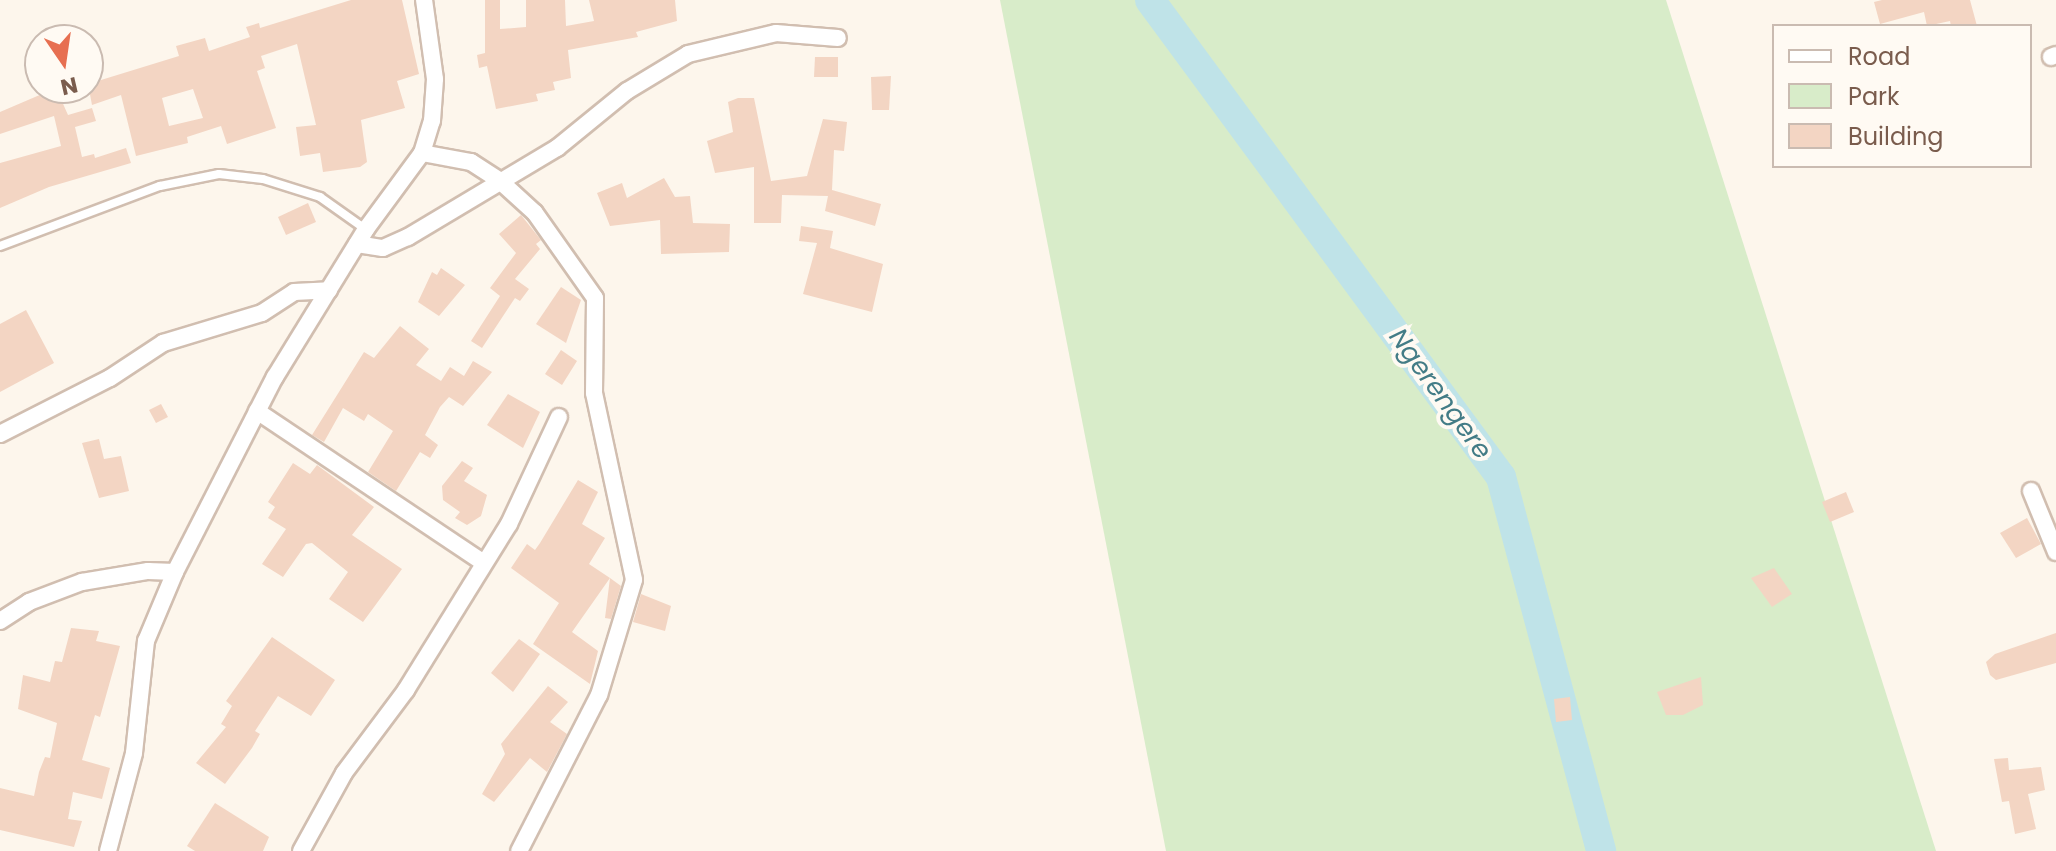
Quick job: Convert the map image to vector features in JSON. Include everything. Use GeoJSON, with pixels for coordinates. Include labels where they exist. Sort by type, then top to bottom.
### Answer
{"type":"FeatureCollection","features":[{"type":"Feature","properties":{"kind":"street"},"geometry":{"type":"LineString","coordinates":[[108,851],[134,753],[146,641],[175,572],[257,411],[366,229],[422,153],[432,121],[435,79],[424,0]]}},
{"type":"Feature","properties":{"kind":"street"},"geometry":{"type":"LineString","coordinates":[[357,244],[396,244],[557,148],[627,91],[688,54],[776,33],[838,38]]}},
{"type":"Feature","properties":{"kind":"street"},"geometry":{"type":"LineString","coordinates":[[422,153],[471,162],[500,181],[535,213],[595,298],[594,393],[634,580],[599,695],[519,851]]}},
{"type":"Feature","properties":{"kind":"street"},"geometry":{"type":"LineString","coordinates":[[0,434],[110,378],[182,334],[262,313],[302,290],[329,290]]}},
{"type":"Feature","properties":{"kind":"street"},"geometry":{"type":"LineString","coordinates":[[257,411],[484,563]]}},
{"type":"Feature","properties":{"kind":"street"},"geometry":{"type":"LineString","coordinates":[[301,851],[344,773],[406,690],[509,524],[559,417]]}},
{"type":"Feature","properties":{"kind":"street"},"geometry":{"type":"LineString","coordinates":[[2031,491],[2056,552]]}},
{"type":"Feature","properties":{"kind":"street"},"geometry":{"type":"LineString","coordinates":[[0,621],[29,602],[82,582],[148,571],[175,572]]}},
{"type":"Feature","properties":{"kind":"lane"},"geometry":{"type":"LineString","coordinates":[[0,246],[160,186],[219,174],[263,179],[320,197],[366,229]]}},
{"type":"Feature","properties":{"kind":"green space"},"geometry":{"type":"Polygon","coordinates":[[[1000,0],[1666,0],[1936,851],[1166,851],[1000,0]]]}},
{"type":"Feature","properties":{"kind":"building"},"geometry":{"type":"Polygon","coordinates":[[[351,0],[402,0],[419,74],[397,81],[405,108],[361,120],[367,162],[360,167],[323,172],[320,153],[300,156],[296,127],[316,125],[297,44],[261,56],[265,68],[257,71],[276,128],[227,144],[221,126],[187,137],[188,143],[136,156],[121,95],[104,101],[104,79],[179,56],[176,46],[205,38],[209,51],[250,37],[246,27],[259,23],[260,28],[351,0]],[[193,89],[162,98],[169,126],[203,118],[193,89]]]}},
{"type":"Feature","properties":{"kind":"building"},"geometry":{"type":"Polygon","coordinates":[[[485,0],[500,0],[500,29],[526,27],[526,0],[565,0],[566,26],[594,21],[589,0],[675,0],[677,21],[636,32],[638,37],[568,50],[571,78],[553,82],[555,90],[536,94],[538,101],[496,109],[487,66],[479,68],[477,55],[485,53],[485,0]]]}},
{"type":"Feature","properties":{"kind":"building"},"geometry":{"type":"Polygon","coordinates":[[[1970,0],[1976,24],[1951,24],[1950,21],[1927,24],[1924,12],[1880,24],[1874,2],[1970,0]]]}},
{"type":"Feature","properties":{"kind":"building"},"geometry":{"type":"Polygon","coordinates":[[[815,57],[838,57],[838,77],[814,77],[815,57]]]}},
{"type":"Feature","properties":{"kind":"building"},"geometry":{"type":"Polygon","coordinates":[[[891,76],[889,110],[872,110],[871,77],[891,76]]]}},
{"type":"Feature","properties":{"kind":"building"},"geometry":{"type":"Polygon","coordinates":[[[738,98],[754,98],[771,181],[807,176],[823,119],[847,122],[844,151],[834,150],[832,190],[881,204],[875,226],[825,211],[828,196],[782,195],[781,223],[754,223],[754,167],[715,173],[707,141],[733,132],[728,102],[738,98]]]}},
{"type":"Feature","properties":{"kind":"building"},"geometry":{"type":"Polygon","coordinates":[[[24,102],[63,104],[68,115],[92,108],[96,121],[75,127],[82,157],[94,154],[95,158],[126,148],[131,163],[49,187],[0,208],[0,163],[61,146],[54,116],[0,134],[0,112],[24,102]]]}},
{"type":"Feature","properties":{"kind":"building"},"geometry":{"type":"Polygon","coordinates":[[[664,178],[675,197],[690,196],[693,223],[730,224],[729,252],[661,254],[660,220],[610,226],[597,193],[622,183],[627,198],[664,178]]]}},
{"type":"Feature","properties":{"kind":"building"},"geometry":{"type":"Polygon","coordinates":[[[308,203],[316,222],[286,235],[278,217],[308,203]]]}},
{"type":"Feature","properties":{"kind":"building"},"geometry":{"type":"Polygon","coordinates":[[[521,215],[541,240],[536,244],[540,249],[515,279],[529,289],[520,301],[515,298],[482,348],[471,341],[500,296],[490,288],[516,253],[499,234],[521,215]]]}},
{"type":"Feature","properties":{"kind":"building"},"geometry":{"type":"Polygon","coordinates":[[[801,226],[833,231],[830,248],[883,264],[872,312],[803,294],[817,243],[799,241],[801,226]]]}},
{"type":"Feature","properties":{"kind":"building"},"geometry":{"type":"Polygon","coordinates":[[[441,268],[465,285],[439,316],[418,302],[432,272],[437,275],[441,268]]]}},
{"type":"Feature","properties":{"kind":"building"},"geometry":{"type":"Polygon","coordinates":[[[561,287],[581,300],[566,343],[536,324],[561,287]]]}},
{"type":"Feature","properties":{"kind":"building"},"geometry":{"type":"Polygon","coordinates":[[[26,310],[54,363],[0,392],[0,324],[26,310]]]}},
{"type":"Feature","properties":{"kind":"building"},"geometry":{"type":"Polygon","coordinates":[[[400,326],[429,349],[416,365],[441,381],[450,367],[464,376],[473,361],[492,372],[463,406],[449,397],[440,407],[425,435],[438,445],[430,458],[420,452],[396,491],[368,472],[393,431],[368,414],[364,421],[343,408],[324,442],[312,435],[364,352],[374,358],[400,326]]]}},
{"type":"Feature","properties":{"kind":"building"},"geometry":{"type":"Polygon","coordinates":[[[561,350],[577,361],[562,385],[545,374],[561,350]]]}},
{"type":"Feature","properties":{"kind":"building"},"geometry":{"type":"Polygon","coordinates":[[[508,394],[540,412],[523,448],[487,425],[508,394]]]}},
{"type":"Feature","properties":{"kind":"building"},"geometry":{"type":"Polygon","coordinates":[[[161,404],[168,417],[156,423],[149,410],[161,404]]]}},
{"type":"Feature","properties":{"kind":"building"},"geometry":{"type":"Polygon","coordinates":[[[99,439],[104,459],[121,456],[129,491],[99,498],[82,443],[99,439]]]}},
{"type":"Feature","properties":{"kind":"building"},"geometry":{"type":"Polygon","coordinates":[[[462,461],[473,468],[464,481],[487,495],[481,516],[467,525],[455,518],[460,512],[443,500],[442,486],[462,461]]]}},
{"type":"Feature","properties":{"kind":"building"},"geometry":{"type":"Polygon","coordinates":[[[293,463],[310,474],[317,465],[374,507],[352,535],[402,569],[363,622],[329,599],[348,572],[312,543],[306,544],[283,577],[262,564],[286,529],[268,518],[275,507],[268,502],[293,463]]]}},
{"type":"Feature","properties":{"kind":"building"},"geometry":{"type":"Polygon","coordinates":[[[578,480],[598,492],[582,524],[605,538],[589,564],[610,578],[572,632],[598,651],[590,684],[533,644],[559,603],[511,568],[527,544],[535,550],[578,480]]]}},
{"type":"Feature","properties":{"kind":"building"},"geometry":{"type":"Polygon","coordinates":[[[1846,492],[1854,512],[1830,522],[1822,502],[1846,492]]]}},
{"type":"Feature","properties":{"kind":"building"},"geometry":{"type":"Polygon","coordinates":[[[2027,518],[2041,544],[2016,558],[2000,533],[2027,518]]]}},
{"type":"Feature","properties":{"kind":"building"},"geometry":{"type":"Polygon","coordinates":[[[1774,568],[1792,594],[1772,607],[1751,578],[1774,568]]]}},
{"type":"Feature","properties":{"kind":"building"},"geometry":{"type":"Polygon","coordinates":[[[610,578],[621,586],[611,619],[605,618],[610,578]]]}},
{"type":"Feature","properties":{"kind":"building"},"geometry":{"type":"Polygon","coordinates":[[[641,594],[671,606],[665,631],[633,622],[641,594]]]}},
{"type":"Feature","properties":{"kind":"building"},"geometry":{"type":"Polygon","coordinates":[[[71,628],[99,631],[96,641],[120,646],[100,717],[95,715],[82,760],[110,768],[102,799],[73,792],[68,819],[82,821],[74,847],[0,830],[0,788],[34,796],[45,757],[50,758],[57,723],[18,709],[23,675],[50,682],[55,661],[62,662],[71,628]]]}},
{"type":"Feature","properties":{"kind":"building"},"geometry":{"type":"Polygon","coordinates":[[[2056,633],[2056,663],[1996,680],[1990,675],[1986,662],[1995,654],[2056,633]]]}},
{"type":"Feature","properties":{"kind":"building"},"geometry":{"type":"Polygon","coordinates":[[[272,637],[335,680],[311,716],[278,696],[255,731],[260,734],[252,748],[225,784],[196,763],[226,727],[221,724],[232,706],[226,701],[272,637]]]}},
{"type":"Feature","properties":{"kind":"building"},"geometry":{"type":"Polygon","coordinates":[[[519,639],[540,654],[513,692],[491,673],[519,639]]]}},
{"type":"Feature","properties":{"kind":"building"},"geometry":{"type":"Polygon","coordinates":[[[1701,677],[1703,705],[1683,715],[1666,715],[1657,692],[1701,677]]]}},
{"type":"Feature","properties":{"kind":"building"},"geometry":{"type":"Polygon","coordinates":[[[548,686],[568,702],[550,722],[567,734],[547,772],[530,758],[494,802],[482,794],[505,754],[501,744],[548,686]]]}},
{"type":"Feature","properties":{"kind":"building"},"geometry":{"type":"Polygon","coordinates":[[[1570,697],[1572,720],[1556,722],[1554,699],[1570,697]]]}},
{"type":"Feature","properties":{"kind":"building"},"geometry":{"type":"Polygon","coordinates":[[[2008,758],[2009,770],[2041,767],[2045,790],[2028,794],[2036,829],[2015,834],[2009,801],[2002,802],[1994,759],[2008,758]]]}},
{"type":"Feature","properties":{"kind":"building"},"geometry":{"type":"Polygon","coordinates":[[[215,803],[269,837],[263,851],[195,851],[187,846],[215,803]]]}},
{"type":"Feature","properties":{"kind":"waterway","name":"Ngerengere"},"geometry":{"type":"LineString","coordinates":[[1150,0],[1501,477],[1601,851]]}}]}
